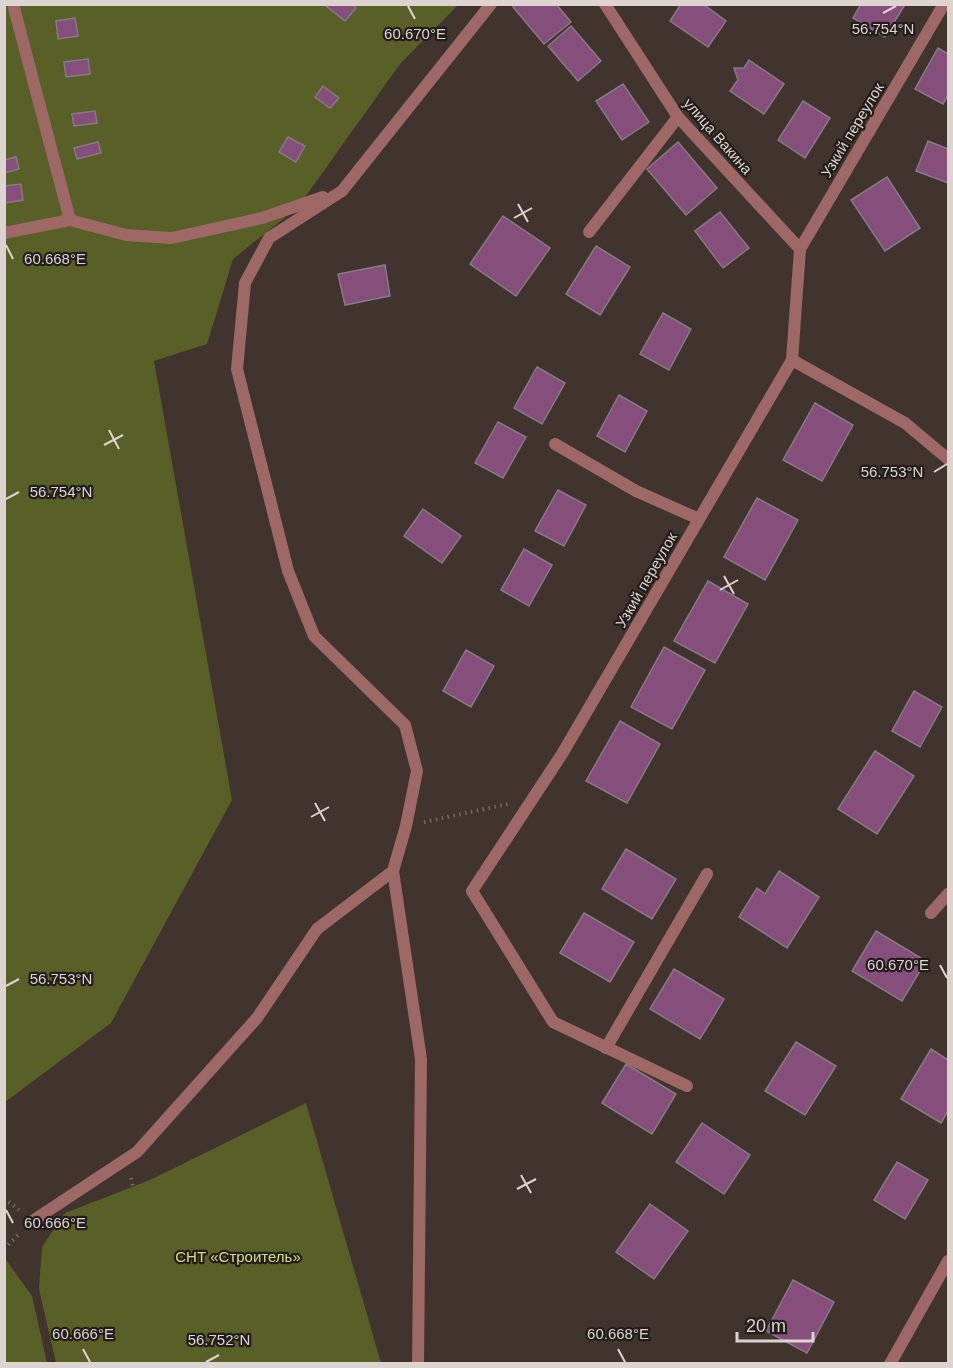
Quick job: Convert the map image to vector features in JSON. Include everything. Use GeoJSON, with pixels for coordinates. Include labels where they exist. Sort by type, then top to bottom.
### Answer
{"type":"FeatureCollection","features":[{"type":"Feature","properties":{"kind":"street"},"geometry":{"type":"LineString","coordinates":[[13,4],[70,220]]}},
{"type":"Feature","properties":{"kind":"street"},"geometry":{"type":"LineString","coordinates":[[418,1364],[421,1059],[393,871],[406,826],[417,771],[405,725],[314,636],[288,571],[237,369],[245,283],[269,238],[342,191],[491,4]]}},
{"type":"Feature","properties":{"kind":"street","name":"улица Вакина"},"geometry":{"type":"LineString","coordinates":[[605,4],[678,117],[800,249]]}},
{"type":"Feature","properties":{"kind":"street","name":"Узкий переулок"},"geometry":{"type":"LineString","coordinates":[[687,1086],[553,1022],[472,891],[562,754],[792,360],[800,249],[944,4]]}},
{"type":"Feature","properties":{"kind":"street"},"geometry":{"type":"LineString","coordinates":[[589,232],[678,117]]}},
{"type":"Feature","properties":{"kind":"street"},"geometry":{"type":"LineString","coordinates":[[4,233],[70,220],[126,235],[172,238],[262,218],[342,191]]}},
{"type":"Feature","properties":{"kind":"street"},"geometry":{"type":"LineString","coordinates":[[792,360],[905,423],[948,459]]}},
{"type":"Feature","properties":{"kind":"street"},"geometry":{"type":"LineString","coordinates":[[555,444],[636,491],[699,519]]}},
{"type":"Feature","properties":{"kind":"street"},"geometry":{"type":"LineString","coordinates":[[31,1222],[138,1152],[257,1018],[317,930],[393,871]]}},
{"type":"Feature","properties":{"kind":"street"},"geometry":{"type":"LineString","coordinates":[[606,1048],[707,874]]}},
{"type":"Feature","properties":{"kind":"street"},"geometry":{"type":"LineString","coordinates":[[931,913],[948,894]]}},
{"type":"Feature","properties":{"kind":"street"},"geometry":{"type":"LineString","coordinates":[[890,1364],[948,1261]]}},
{"type":"Feature","properties":{"kind":"path"},"geometry":{"type":"LineString","coordinates":[[406,826],[533,798]]}},
{"type":"Feature","properties":{"kind":"green space"},"geometry":{"type":"Polygon","coordinates":[[[5,5],[458,5],[400,64],[298,207],[233,259],[207,344],[154,361],[232,800],[111,1023],[5,1102],[5,5]]]}},
{"type":"Feature","properties":{"kind":"green space","name":"СНТ «Строитель»"},"geometry":{"type":"Polygon","coordinates":[[[306,1103],[381,1363],[56,1363],[39,1289],[42,1247],[65,1213],[150,1180],[306,1103]]]}},
{"type":"Feature","properties":{"kind":"green space"},"geometry":{"type":"Polygon","coordinates":[[[4,1257],[32,1296],[47,1363],[5,1363],[4,1257]]]}},
{"type":"Feature","properties":{"kind":"building"},"geometry":{"type":"Polygon","coordinates":[[[327,4],[352,4],[356,8],[345,21],[326,6],[327,4]]]}},
{"type":"Feature","properties":{"kind":"building"},"geometry":{"type":"Polygon","coordinates":[[[515,4],[556,4],[571,22],[544,44],[513,7],[515,4]]]}},
{"type":"Feature","properties":{"kind":"building"},"geometry":{"type":"Polygon","coordinates":[[[681,4],[703,4],[726,21],[708,47],[670,21],[681,4]]]}},
{"type":"Feature","properties":{"kind":"building"},"geometry":{"type":"Polygon","coordinates":[[[861,4],[902,4],[904,6],[885,37],[853,18],[861,4]]]}},
{"type":"Feature","properties":{"kind":"building"},"geometry":{"type":"Polygon","coordinates":[[[75,18],[78,36],[58,39],[56,21],[75,18]]]}},
{"type":"Feature","properties":{"kind":"building"},"geometry":{"type":"Polygon","coordinates":[[[571,26],[601,61],[578,81],[548,46],[571,26]]]}},
{"type":"Feature","properties":{"kind":"building"},"geometry":{"type":"Polygon","coordinates":[[[938,48],[948,54],[948,95],[943,104],[915,89],[938,48]]]}},
{"type":"Feature","properties":{"kind":"building"},"geometry":{"type":"Polygon","coordinates":[[[88,59],[90,74],[66,77],[64,62],[88,59]]]}},
{"type":"Feature","properties":{"kind":"building"},"geometry":{"type":"Polygon","coordinates":[[[749,60],[784,84],[764,114],[730,91],[738,80],[734,68],[744,68],[749,60]]]}},
{"type":"Feature","properties":{"kind":"building"},"geometry":{"type":"Polygon","coordinates":[[[623,84],[649,122],[622,140],[596,101],[623,84]]]}},
{"type":"Feature","properties":{"kind":"building"},"geometry":{"type":"Polygon","coordinates":[[[323,86],[339,98],[330,108],[315,97],[323,86]]]}},
{"type":"Feature","properties":{"kind":"building"},"geometry":{"type":"Polygon","coordinates":[[[803,101],[830,118],[805,158],[778,140],[803,101]]]}},
{"type":"Feature","properties":{"kind":"building"},"geometry":{"type":"Polygon","coordinates":[[[95,111],[97,123],[74,126],[72,114],[95,111]]]}},
{"type":"Feature","properties":{"kind":"building"},"geometry":{"type":"Polygon","coordinates":[[[288,137],[305,146],[296,162],[279,152],[288,137]]]}},
{"type":"Feature","properties":{"kind":"building"},"geometry":{"type":"Polygon","coordinates":[[[928,141],[948,149],[948,183],[916,171],[928,141]]]}},
{"type":"Feature","properties":{"kind":"building"},"geometry":{"type":"Polygon","coordinates":[[[98,142],[101,153],[77,159],[74,148],[98,142]]]}},
{"type":"Feature","properties":{"kind":"building"},"geometry":{"type":"Polygon","coordinates":[[[678,142],[717,188],[686,215],[647,169],[678,142]]]}},
{"type":"Feature","properties":{"kind":"building"},"geometry":{"type":"Polygon","coordinates":[[[16,157],[19,169],[4,173],[4,160],[16,157]]]}},
{"type":"Feature","properties":{"kind":"building"},"geometry":{"type":"Polygon","coordinates":[[[887,177],[920,228],[885,251],[851,200],[887,177]]]}},
{"type":"Feature","properties":{"kind":"building"},"geometry":{"type":"Polygon","coordinates":[[[21,184],[23,200],[4,203],[4,186],[21,184]]]}},
{"type":"Feature","properties":{"kind":"building"},"geometry":{"type":"Polygon","coordinates":[[[720,212],[749,248],[723,268],[695,231],[720,212]]]}},
{"type":"Feature","properties":{"kind":"building"},"geometry":{"type":"Polygon","coordinates":[[[503,216],[550,248],[516,296],[470,264],[503,216]]]}},
{"type":"Feature","properties":{"kind":"building"},"geometry":{"type":"Polygon","coordinates":[[[596,246],[630,267],[600,315],[566,294],[596,246]]]}},
{"type":"Feature","properties":{"kind":"building"},"geometry":{"type":"Polygon","coordinates":[[[385,265],[390,296],[345,305],[338,274],[385,265]]]}},
{"type":"Feature","properties":{"kind":"building"},"geometry":{"type":"Polygon","coordinates":[[[663,313],[691,329],[669,370],[640,354],[663,313]]]}},
{"type":"Feature","properties":{"kind":"building"},"geometry":{"type":"Polygon","coordinates":[[[537,367],[565,383],[542,424],[514,408],[537,367]]]}},
{"type":"Feature","properties":{"kind":"building"},"geometry":{"type":"Polygon","coordinates":[[[619,395],[647,411],[625,452],[597,436],[619,395]]]}},
{"type":"Feature","properties":{"kind":"building"},"geometry":{"type":"Polygon","coordinates":[[[815,403],[853,425],[822,481],[783,460],[815,403]]]}},
{"type":"Feature","properties":{"kind":"building"},"geometry":{"type":"Polygon","coordinates":[[[498,422],[526,437],[503,478],[475,463],[498,422]]]}},
{"type":"Feature","properties":{"kind":"building"},"geometry":{"type":"Polygon","coordinates":[[[558,490],[586,505],[564,546],[535,531],[558,490]]]}},
{"type":"Feature","properties":{"kind":"building"},"geometry":{"type":"Polygon","coordinates":[[[757,498],[798,520],[765,580],[724,557],[757,498]]]}},
{"type":"Feature","properties":{"kind":"building"},"geometry":{"type":"Polygon","coordinates":[[[423,509],[461,536],[442,563],[404,536],[423,509]]]}},
{"type":"Feature","properties":{"kind":"building"},"geometry":{"type":"Polygon","coordinates":[[[524,549],[552,565],[529,606],[501,590],[524,549]]]}},
{"type":"Feature","properties":{"kind":"building"},"geometry":{"type":"Polygon","coordinates":[[[708,581],[748,604],[715,663],[674,641],[708,581]]]}},
{"type":"Feature","properties":{"kind":"building"},"geometry":{"type":"Polygon","coordinates":[[[664,647],[705,670],[672,729],[631,707],[664,647]]]}},
{"type":"Feature","properties":{"kind":"building"},"geometry":{"type":"Polygon","coordinates":[[[466,650],[494,666],[471,707],[443,691],[466,650]]]}},
{"type":"Feature","properties":{"kind":"building"},"geometry":{"type":"Polygon","coordinates":[[[914,691],[942,707],[920,747],[892,731],[914,691]]]}},
{"type":"Feature","properties":{"kind":"building"},"geometry":{"type":"Polygon","coordinates":[[[620,721],[660,744],[627,803],[586,781],[620,721]]]}},
{"type":"Feature","properties":{"kind":"building"},"geometry":{"type":"Polygon","coordinates":[[[875,751],[914,776],[877,834],[838,809],[875,751]]]}},
{"type":"Feature","properties":{"kind":"building"},"geometry":{"type":"Polygon","coordinates":[[[626,849],[676,879],[652,919],[602,889],[626,849]]]}},
{"type":"Feature","properties":{"kind":"building"},"geometry":{"type":"Polygon","coordinates":[[[779,871],[819,897],[787,948],[739,917],[757,888],[765,894],[779,871]]]}},
{"type":"Feature","properties":{"kind":"building"},"geometry":{"type":"Polygon","coordinates":[[[584,913],[634,942],[610,982],[560,953],[584,913]]]}},
{"type":"Feature","properties":{"kind":"building"},"geometry":{"type":"Polygon","coordinates":[[[876,931],[926,961],[902,1001],[852,971],[876,931]]]}},
{"type":"Feature","properties":{"kind":"building"},"geometry":{"type":"Polygon","coordinates":[[[674,969],[724,999],[700,1039],[650,1009],[674,969]]]}},
{"type":"Feature","properties":{"kind":"building"},"geometry":{"type":"Polygon","coordinates":[[[796,1042],[836,1066],[805,1115],[765,1091],[796,1042]]]}},
{"type":"Feature","properties":{"kind":"building"},"geometry":{"type":"Polygon","coordinates":[[[931,1049],[948,1060],[948,1111],[941,1123],[901,1099],[931,1049]]]}},
{"type":"Feature","properties":{"kind":"building"},"geometry":{"type":"Polygon","coordinates":[[[626,1064],[676,1094],[652,1134],[602,1103],[626,1064]]]}},
{"type":"Feature","properties":{"kind":"building"},"geometry":{"type":"Polygon","coordinates":[[[702,1123],[750,1155],[724,1194],[676,1162],[702,1123]]]}},
{"type":"Feature","properties":{"kind":"building"},"geometry":{"type":"Polygon","coordinates":[[[897,1162],[928,1180],[905,1219],[874,1200],[897,1162]]]}},
{"type":"Feature","properties":{"kind":"building"},"geometry":{"type":"Polygon","coordinates":[[[650,1204],[688,1231],[654,1279],[616,1252],[650,1204]]]}},
{"type":"Feature","properties":{"kind":"building"},"geometry":{"type":"Polygon","coordinates":[[[793,1280],[834,1302],[807,1353],[766,1331],[793,1280]]]}}]}
